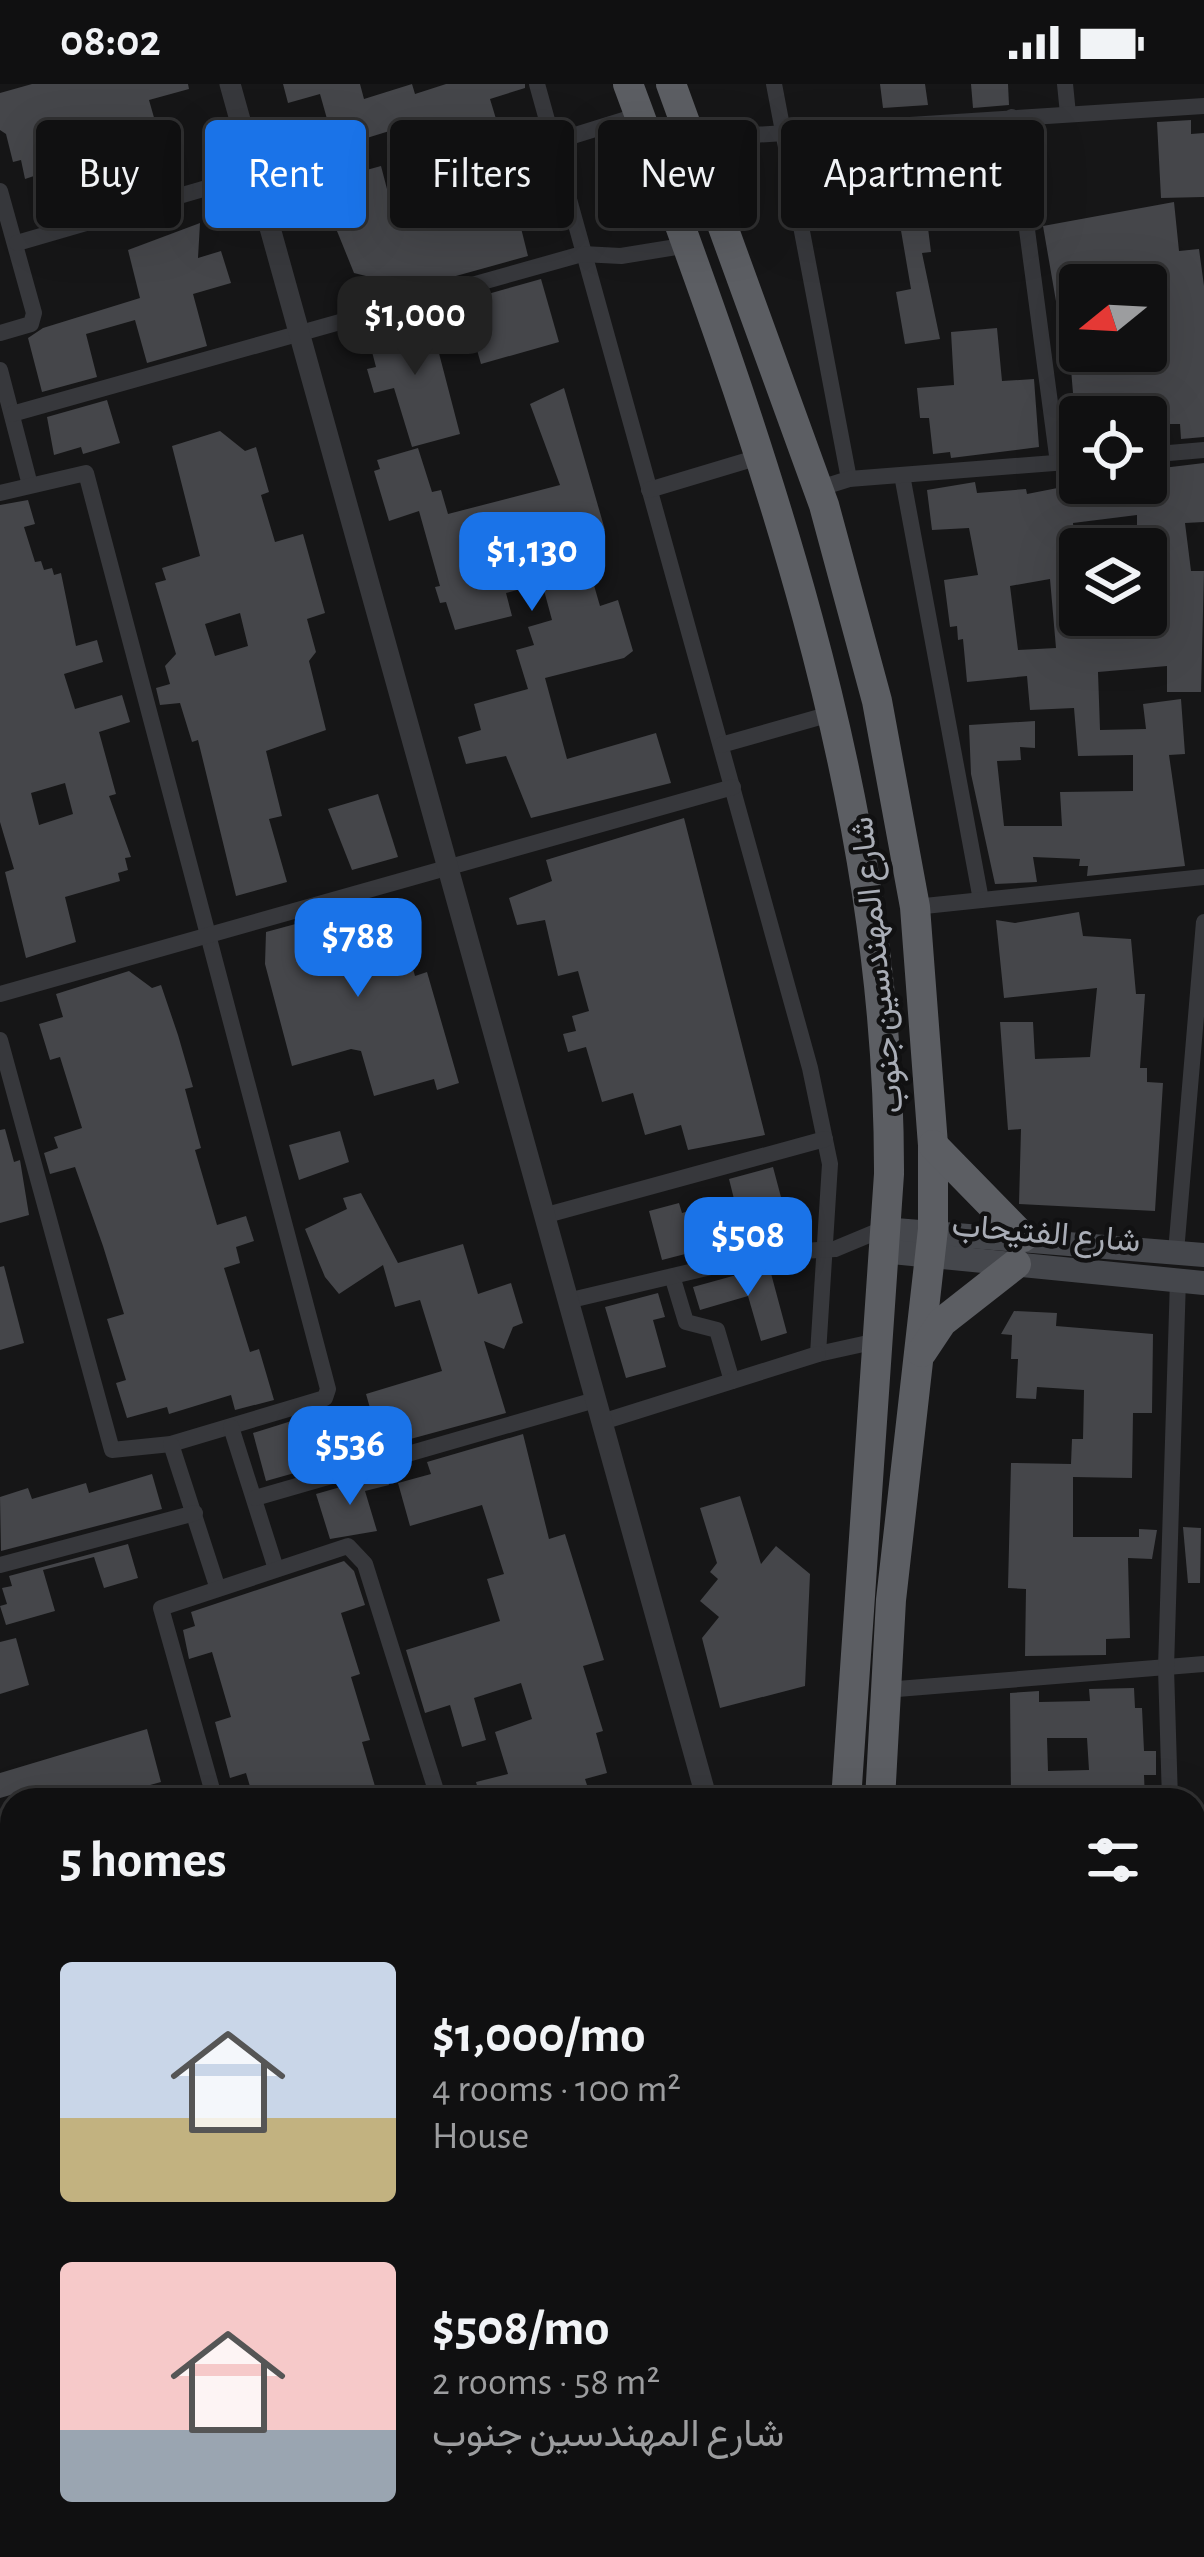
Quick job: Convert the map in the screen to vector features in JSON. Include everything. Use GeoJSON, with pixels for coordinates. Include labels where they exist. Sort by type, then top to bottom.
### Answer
{"type":"FeatureCollection","features":[{"type":"Feature","properties":{"kind":"highway","name":"شارع المهندسين جنوب"},"geometry":{"type":"LineString","coordinates":[[628,84],[739,395],[834,713],[872,929],[889,1098],[875,1241],[877,1341],[847,1788]]}},
{"type":"Feature","properties":{"kind":"highway","name":"شارع المهندسين جنوب"},"geometry":{"type":"LineString","coordinates":[[671,84],[684,120]]}},
{"type":"Feature","properties":{"kind":"highway","name":"شارع المهندسين جنوب"},"geometry":{"type":"LineString","coordinates":[[725,228],[817,489],[877,701],[915,907],[933,1145],[932,1243],[885,1690],[881,1788]]}},
{"type":"Feature","properties":{"kind":"highway"},"geometry":{"type":"LineString","coordinates":[[739,395],[781,380]]}},
{"type":"Feature","properties":{"kind":"highway"},"geometry":{"type":"LineString","coordinates":[[919,1358],[942,1322],[1020,1250],[933,1145]]}},
{"type":"Feature","properties":{"kind":"main road","name":"شارع الفتيحاب"},"geometry":{"type":"LineString","coordinates":[[875,1241],[1204,1256]]}},
{"type":"Feature","properties":{"kind":"main road","name":"شارع الفتيحاب"},"geometry":{"type":"LineString","coordinates":[[1020,1250],[1204,1282]]}},
{"type":"Feature","properties":{"kind":"street"},"geometry":{"type":"LineString","coordinates":[[230,84],[240,120]]}},
{"type":"Feature","properties":{"kind":"street"},"geometry":{"type":"LineString","coordinates":[[537,84],[547,120]]}},
{"type":"Feature","properties":{"kind":"street"},"geometry":{"type":"LineString","coordinates":[[773,84],[781,125]]}},
{"type":"Feature","properties":{"kind":"street"},"geometry":{"type":"LineString","coordinates":[[1065,84],[1068,114]]}},
{"type":"Feature","properties":{"kind":"street"},"geometry":{"type":"LineString","coordinates":[[974,120],[1204,106]]}},
{"type":"Feature","properties":{"kind":"street"},"geometry":{"type":"LineString","coordinates":[[574,135],[640,115]]}},
{"type":"Feature","properties":{"kind":"street"},"geometry":{"type":"LineString","coordinates":[[817,489],[849,479],[1058,463],[1012,117]]}},
{"type":"Feature","properties":{"kind":"street"},"geometry":{"type":"LineString","coordinates":[[17,243],[205,188]]}},
{"type":"Feature","properties":{"kind":"street"},"geometry":{"type":"LineString","coordinates":[[0,191],[34,320],[0,333]]}},
{"type":"Feature","properties":{"kind":"street"},"geometry":{"type":"LineString","coordinates":[[574,223],[798,1018],[825,1138],[831,1210],[818,1354]]}},
{"type":"Feature","properties":{"kind":"street"},"geometry":{"type":"LineString","coordinates":[[270,228],[704,1788]]}},
{"type":"Feature","properties":{"kind":"street"},"geometry":{"type":"LineString","coordinates":[[801,228],[849,479]]}},
{"type":"Feature","properties":{"kind":"street"},"geometry":{"type":"LineString","coordinates":[[12,414],[582,254],[621,256],[689,245]]}},
{"type":"Feature","properties":{"kind":"street"},"geometry":{"type":"LineString","coordinates":[[0,370],[30,485]]}},
{"type":"Feature","properties":{"kind":"street"},"geometry":{"type":"LineString","coordinates":[[1167,453],[1204,450]]}},
{"type":"Feature","properties":{"kind":"street"},"geometry":{"type":"LineString","coordinates":[[649,490],[759,457]]}},
{"type":"Feature","properties":{"kind":"street"},"geometry":{"type":"LineString","coordinates":[[0,493],[86,473],[328,1389],[322,1400],[171,1444],[118,1453],[110,1446],[0,1040]]}},
{"type":"Feature","properties":{"kind":"street"},"geometry":{"type":"LineString","coordinates":[[902,476],[981,900]]}},
{"type":"Feature","properties":{"kind":"street"},"geometry":{"type":"LineString","coordinates":[[721,745],[834,713]]}},
{"type":"Feature","properties":{"kind":"street"},"geometry":{"type":"LineString","coordinates":[[0,994],[733,788]]}},
{"type":"Feature","properties":{"kind":"street"},"geometry":{"type":"LineString","coordinates":[[915,907],[1204,877]]}},
{"type":"Feature","properties":{"kind":"street"},"geometry":{"type":"LineString","coordinates":[[1176,1252],[1204,922]]}},
{"type":"Feature","properties":{"kind":"street"},"geometry":{"type":"LineString","coordinates":[[543,1216],[825,1138]]}},
{"type":"Feature","properties":{"kind":"street"},"geometry":{"type":"LineString","coordinates":[[567,1301],[770,1253],[826,1251],[875,1241]]}},
{"type":"Feature","properties":{"kind":"street"},"geometry":{"type":"LineString","coordinates":[[674,1279],[686,1322],[717,1330],[732,1381]]}},
{"type":"Feature","properties":{"kind":"street"},"geometry":{"type":"LineString","coordinates":[[1170,1788],[1166,1668],[1178,1279]]}},
{"type":"Feature","properties":{"kind":"street"},"geometry":{"type":"LineString","coordinates":[[255,1498],[877,1341]]}},
{"type":"Feature","properties":{"kind":"street"},"geometry":{"type":"LineString","coordinates":[[232,1427],[276,1568]]}},
{"type":"Feature","properties":{"kind":"street"},"geometry":{"type":"LineString","coordinates":[[171,1444],[218,1586]]}},
{"type":"Feature","properties":{"kind":"street"},"geometry":{"type":"LineString","coordinates":[[0,1564],[195,1513]]}},
{"type":"Feature","properties":{"kind":"street"},"geometry":{"type":"LineString","coordinates":[[211,1788],[160,1615],[171,1601],[339,1547],[357,1549],[362,1557],[435,1788]]}},
{"type":"Feature","properties":{"kind":"street"},"geometry":{"type":"LineString","coordinates":[[885,1690],[1204,1664]]}},
{"type":"Feature","properties":{"kind":"building"},"geometry":{"type":"Polygon","coordinates":[[[32,84],[188,84],[189,89],[149,100],[155,120],[36,120],[36,185],[34,176],[25,179],[21,160],[13,162],[6,134],[0,130],[0,93],[32,84]]]}},
{"type":"Feature","properties":{"kind":"building"},"geometry":{"type":"Polygon","coordinates":[[[283,84],[360,84],[364,99],[412,84],[415,94],[446,84],[525,84],[525,88],[490,99],[496,120],[390,120],[390,131],[366,138],[366,120],[327,120],[320,94],[288,103],[283,84]]]}},
{"type":"Feature","properties":{"kind":"building"},"geometry":{"type":"Polygon","coordinates":[[[880,84],[925,84],[928,105],[883,108],[880,84]]]}},
{"type":"Feature","properties":{"kind":"building"},"geometry":{"type":"Polygon","coordinates":[[[971,84],[1008,84],[1009,105],[973,108],[971,84]]]}},
{"type":"Feature","properties":{"kind":"building"},"geometry":{"type":"Polygon","coordinates":[[[1191,120],[1191,134],[1204,133],[1204,197],[1161,198],[1157,122],[1191,120]]]}},
{"type":"Feature","properties":{"kind":"building"},"geometry":{"type":"Polygon","coordinates":[[[381,166],[390,228],[521,228],[528,256],[391,294],[382,291],[378,279],[354,273],[336,228],[366,228],[366,170],[381,166]]]}},
{"type":"Feature","properties":{"kind":"building"},"geometry":{"type":"Polygon","coordinates":[[[1174,202],[1179,251],[1199,249],[1204,286],[1204,437],[1181,439],[1180,424],[1167,424],[1167,396],[1073,396],[1071,372],[1167,372],[1167,264],[1059,264],[1059,319],[1044,226],[1174,202]]]}},
{"type":"Feature","properties":{"kind":"building"},"geometry":{"type":"Polygon","coordinates":[[[200,223],[198,258],[221,251],[231,283],[193,294],[207,346],[147,363],[135,320],[86,334],[97,377],[42,392],[28,338],[43,328],[140,298],[128,250],[200,223]]]}},
{"type":"Feature","properties":{"kind":"building"},"geometry":{"type":"Polygon","coordinates":[[[901,228],[928,228],[931,252],[922,253],[940,339],[905,344],[896,292],[911,289],[901,228]]]}},
{"type":"Feature","properties":{"kind":"building"},"geometry":{"type":"Polygon","coordinates":[[[541,279],[559,342],[481,364],[463,301],[541,279]]]}},
{"type":"Feature","properties":{"kind":"building"},"geometry":{"type":"Polygon","coordinates":[[[428,311],[460,434],[412,447],[394,388],[374,393],[367,369],[376,367],[371,348],[383,344],[378,325],[428,311]]]}},
{"type":"Feature","properties":{"kind":"building"},"geometry":{"type":"Polygon","coordinates":[[[997,328],[1002,381],[1034,379],[1039,447],[951,458],[950,452],[933,454],[929,418],[920,418],[917,388],[954,385],[951,332],[997,328]]]}},
{"type":"Feature","properties":{"kind":"building"},"geometry":{"type":"Polygon","coordinates":[[[564,388],[605,530],[580,537],[600,606],[618,600],[633,651],[624,658],[545,678],[567,759],[656,733],[671,783],[531,818],[506,756],[466,764],[458,737],[481,730],[474,704],[528,689],[516,650],[534,645],[528,627],[552,620],[542,583],[506,593],[512,616],[455,630],[446,602],[440,603],[435,587],[440,586],[419,511],[389,521],[374,471],[380,469],[377,460],[418,448],[432,492],[441,490],[448,514],[560,485],[530,404],[564,388]]]}},
{"type":"Feature","properties":{"kind":"building"},"geometry":{"type":"Polygon","coordinates":[[[107,400],[120,443],[83,454],[81,447],[54,455],[47,417],[107,400]]]}},
{"type":"Feature","properties":{"kind":"building"},"geometry":{"type":"Polygon","coordinates":[[[220,431],[245,451],[256,447],[269,492],[261,495],[275,542],[303,534],[325,613],[307,619],[316,652],[309,661],[326,730],[266,751],[282,816],[269,819],[287,882],[236,896],[198,740],[192,742],[180,703],[160,705],[156,688],[170,684],[165,666],[176,654],[155,583],[166,580],[162,568],[200,556],[172,446],[220,431]],[[240,613],[205,624],[215,656],[248,646],[240,613]]]}},
{"type":"Feature","properties":{"kind":"building"},"geometry":{"type":"Polygon","coordinates":[[[1204,463],[1204,522],[1185,523],[1191,571],[1204,571],[1201,692],[1167,692],[1167,666],[1098,672],[1100,730],[1146,729],[1143,704],[1181,699],[1185,754],[1169,755],[1185,866],[1087,876],[1088,866],[1079,866],[1080,859],[1033,857],[1037,882],[995,884],[971,774],[969,725],[1035,721],[1035,748],[1020,747],[1021,760],[997,761],[1004,826],[1062,826],[1060,792],[1133,791],[1133,755],[1078,756],[1074,708],[1030,710],[1027,676],[967,682],[963,639],[958,640],[957,626],[950,627],[944,580],[978,575],[969,528],[932,530],[927,490],[975,482],[977,493],[1026,489],[1027,494],[1059,488],[1059,504],[1167,504],[1167,467],[1204,463]],[[1050,579],[1010,586],[1018,650],[1056,648],[1050,579]]]}},
{"type":"Feature","properties":{"kind":"building"},"geometry":{"type":"Polygon","coordinates":[[[28,500],[35,524],[24,527],[35,562],[41,561],[44,570],[52,568],[54,575],[61,573],[76,646],[97,640],[103,662],[64,674],[75,709],[122,695],[130,722],[99,732],[116,794],[109,796],[131,857],[125,858],[128,870],[118,873],[120,881],[65,897],[76,942],[26,958],[5,872],[14,869],[0,822],[0,505],[28,500]],[[65,783],[31,793],[39,825],[73,814],[65,783]]]}},
{"type":"Feature","properties":{"kind":"building"},"geometry":{"type":"Polygon","coordinates":[[[378,794],[398,857],[352,870],[328,809],[378,794]]]}},
{"type":"Feature","properties":{"kind":"building"},"geometry":{"type":"Polygon","coordinates":[[[684,818],[765,1135],[688,1150],[681,1125],[645,1135],[633,1093],[602,1102],[586,1047],[568,1052],[563,1034],[576,1031],[572,1016],[589,1011],[578,971],[558,976],[545,920],[517,925],[509,898],[552,881],[546,860],[684,818]]]}},
{"type":"Feature","properties":{"kind":"building"},"geometry":{"type":"Polygon","coordinates":[[[382,902],[389,925],[395,923],[404,937],[415,976],[427,972],[459,1083],[437,1090],[434,1079],[374,1096],[361,1051],[351,1049],[292,1066],[265,964],[266,932],[303,922],[306,931],[382,902]]]}},
{"type":"Feature","properties":{"kind":"building"},"geometry":{"type":"Polygon","coordinates":[[[1079,912],[1083,936],[1131,939],[1136,994],[1145,994],[1140,1068],[1147,1068],[1147,1082],[1163,1083],[1155,1211],[1019,1204],[1021,1129],[1008,1130],[1000,1022],[1033,1022],[1035,1059],[1090,1057],[1097,988],[1004,998],[996,920],[1015,923],[1079,912]]]}},
{"type":"Feature","properties":{"kind":"building"},"geometry":{"type":"Polygon","coordinates":[[[129,971],[152,988],[161,985],[193,1087],[185,1089],[201,1148],[195,1150],[217,1225],[246,1216],[254,1241],[236,1247],[240,1263],[224,1268],[250,1352],[259,1349],[274,1400],[235,1410],[231,1395],[169,1414],[167,1407],[127,1418],[116,1383],[126,1380],[107,1319],[124,1314],[103,1246],[75,1167],[50,1174],[44,1153],[58,1148],[54,1137],[82,1128],[60,1057],[50,1060],[39,1024],[63,1017],[56,994],[129,971]]]}},
{"type":"Feature","properties":{"kind":"building"},"geometry":{"type":"Polygon","coordinates":[[[5,1129],[14,1162],[20,1160],[29,1215],[0,1223],[0,1130],[5,1129]]]}},
{"type":"Feature","properties":{"kind":"building"},"geometry":{"type":"Polygon","coordinates":[[[340,1131],[349,1162],[299,1180],[289,1145],[340,1131]]]}},
{"type":"Feature","properties":{"kind":"building"},"geometry":{"type":"Polygon","coordinates":[[[773,1167],[786,1216],[761,1242],[747,1245],[742,1227],[690,1241],[693,1252],[662,1260],[649,1211],[679,1203],[682,1213],[734,1199],[729,1179],[773,1167]]]}},
{"type":"Feature","properties":{"kind":"building"},"geometry":{"type":"Polygon","coordinates":[[[361,1193],[398,1263],[463,1244],[478,1294],[511,1283],[523,1323],[513,1327],[504,1349],[484,1341],[506,1413],[381,1447],[366,1394],[442,1371],[420,1300],[395,1307],[383,1265],[339,1294],[325,1277],[305,1229],[347,1209],[343,1198],[361,1193]]]}},
{"type":"Feature","properties":{"kind":"building"},"geometry":{"type":"Polygon","coordinates":[[[4,1266],[24,1343],[0,1350],[0,1267],[4,1266]]]}},
{"type":"Feature","properties":{"kind":"building"},"geometry":{"type":"Polygon","coordinates":[[[769,1266],[787,1333],[761,1341],[748,1296],[700,1310],[693,1287],[769,1266]]]}},
{"type":"Feature","properties":{"kind":"building"},"geometry":{"type":"Polygon","coordinates":[[[658,1293],[665,1317],[653,1320],[666,1367],[626,1378],[605,1307],[658,1293]]]}},
{"type":"Feature","properties":{"kind":"building"},"geometry":{"type":"Polygon","coordinates":[[[1014,1311],[1057,1313],[1056,1326],[1153,1334],[1152,1413],[1133,1413],[1132,1478],[1073,1477],[1073,1537],[1139,1537],[1139,1529],[1157,1530],[1152,1559],[1128,1558],[1130,1638],[1106,1639],[1106,1655],[1025,1656],[1026,1589],[1008,1588],[1011,1463],[1071,1464],[1072,1439],[1083,1439],[1084,1390],[1037,1387],[1036,1399],[1016,1398],[1018,1359],[1011,1359],[1012,1335],[1001,1334],[1014,1311]]]}},
{"type":"Feature","properties":{"kind":"building"},"geometry":{"type":"Polygon","coordinates":[[[333,1408],[348,1458],[266,1481],[253,1433],[333,1408]]]}},
{"type":"Feature","properties":{"kind":"building"},"geometry":{"type":"Polygon","coordinates":[[[523,1434],[549,1539],[565,1534],[604,1660],[583,1666],[603,1731],[596,1733],[607,1773],[585,1779],[588,1788],[478,1788],[476,1782],[508,1774],[495,1732],[532,1719],[521,1683],[474,1698],[486,1740],[462,1747],[450,1705],[425,1713],[406,1650],[500,1621],[487,1579],[504,1574],[482,1505],[410,1526],[398,1483],[431,1474],[427,1462],[523,1434]]]}},
{"type":"Feature","properties":{"kind":"building"},"geometry":{"type":"Polygon","coordinates":[[[152,1474],[162,1509],[1,1551],[0,1497],[28,1488],[32,1499],[86,1483],[89,1493],[152,1474]]]}},
{"type":"Feature","properties":{"kind":"building"},"geometry":{"type":"Polygon","coordinates":[[[386,1474],[389,1485],[365,1491],[377,1531],[330,1539],[316,1494],[386,1474]]]}},
{"type":"Feature","properties":{"kind":"building"},"geometry":{"type":"Polygon","coordinates":[[[740,1496],[761,1564],[776,1546],[810,1574],[805,1686],[720,1708],[702,1638],[719,1617],[700,1601],[718,1579],[710,1572],[717,1563],[700,1508],[740,1496]]]}},
{"type":"Feature","properties":{"kind":"building"},"geometry":{"type":"Polygon","coordinates":[[[1183,1527],[1201,1528],[1200,1583],[1188,1583],[1183,1527]]]}},
{"type":"Feature","properties":{"kind":"building"},"geometry":{"type":"Polygon","coordinates":[[[128,1544],[138,1578],[104,1588],[94,1557],[43,1570],[55,1611],[6,1625],[0,1606],[7,1604],[2,1588],[12,1586],[9,1576],[128,1544]]]}},
{"type":"Feature","properties":{"kind":"building"},"geometry":{"type":"Polygon","coordinates":[[[344,1561],[354,1571],[365,1605],[341,1613],[360,1674],[351,1677],[370,1740],[362,1742],[375,1788],[250,1788],[246,1773],[230,1778],[215,1722],[231,1717],[212,1652],[189,1659],[183,1630],[195,1626],[191,1612],[344,1561]]]}},
{"type":"Feature","properties":{"kind":"building"},"geometry":{"type":"Polygon","coordinates":[[[16,1638],[29,1685],[0,1694],[0,1642],[16,1638]]]}},
{"type":"Feature","properties":{"kind":"building"},"geometry":{"type":"Polygon","coordinates":[[[1134,1688],[1135,1708],[1142,1708],[1144,1751],[1156,1751],[1156,1775],[1144,1775],[1145,1788],[1011,1788],[1010,1693],[1039,1691],[1039,1702],[1090,1701],[1089,1689],[1134,1688]],[[1047,1738],[1048,1771],[1089,1770],[1087,1738],[1047,1738]]]}},
{"type":"Feature","properties":{"kind":"building"},"geometry":{"type":"Polygon","coordinates":[[[147,1729],[161,1782],[139,1788],[0,1788],[0,1773],[147,1729]]]}}]}
